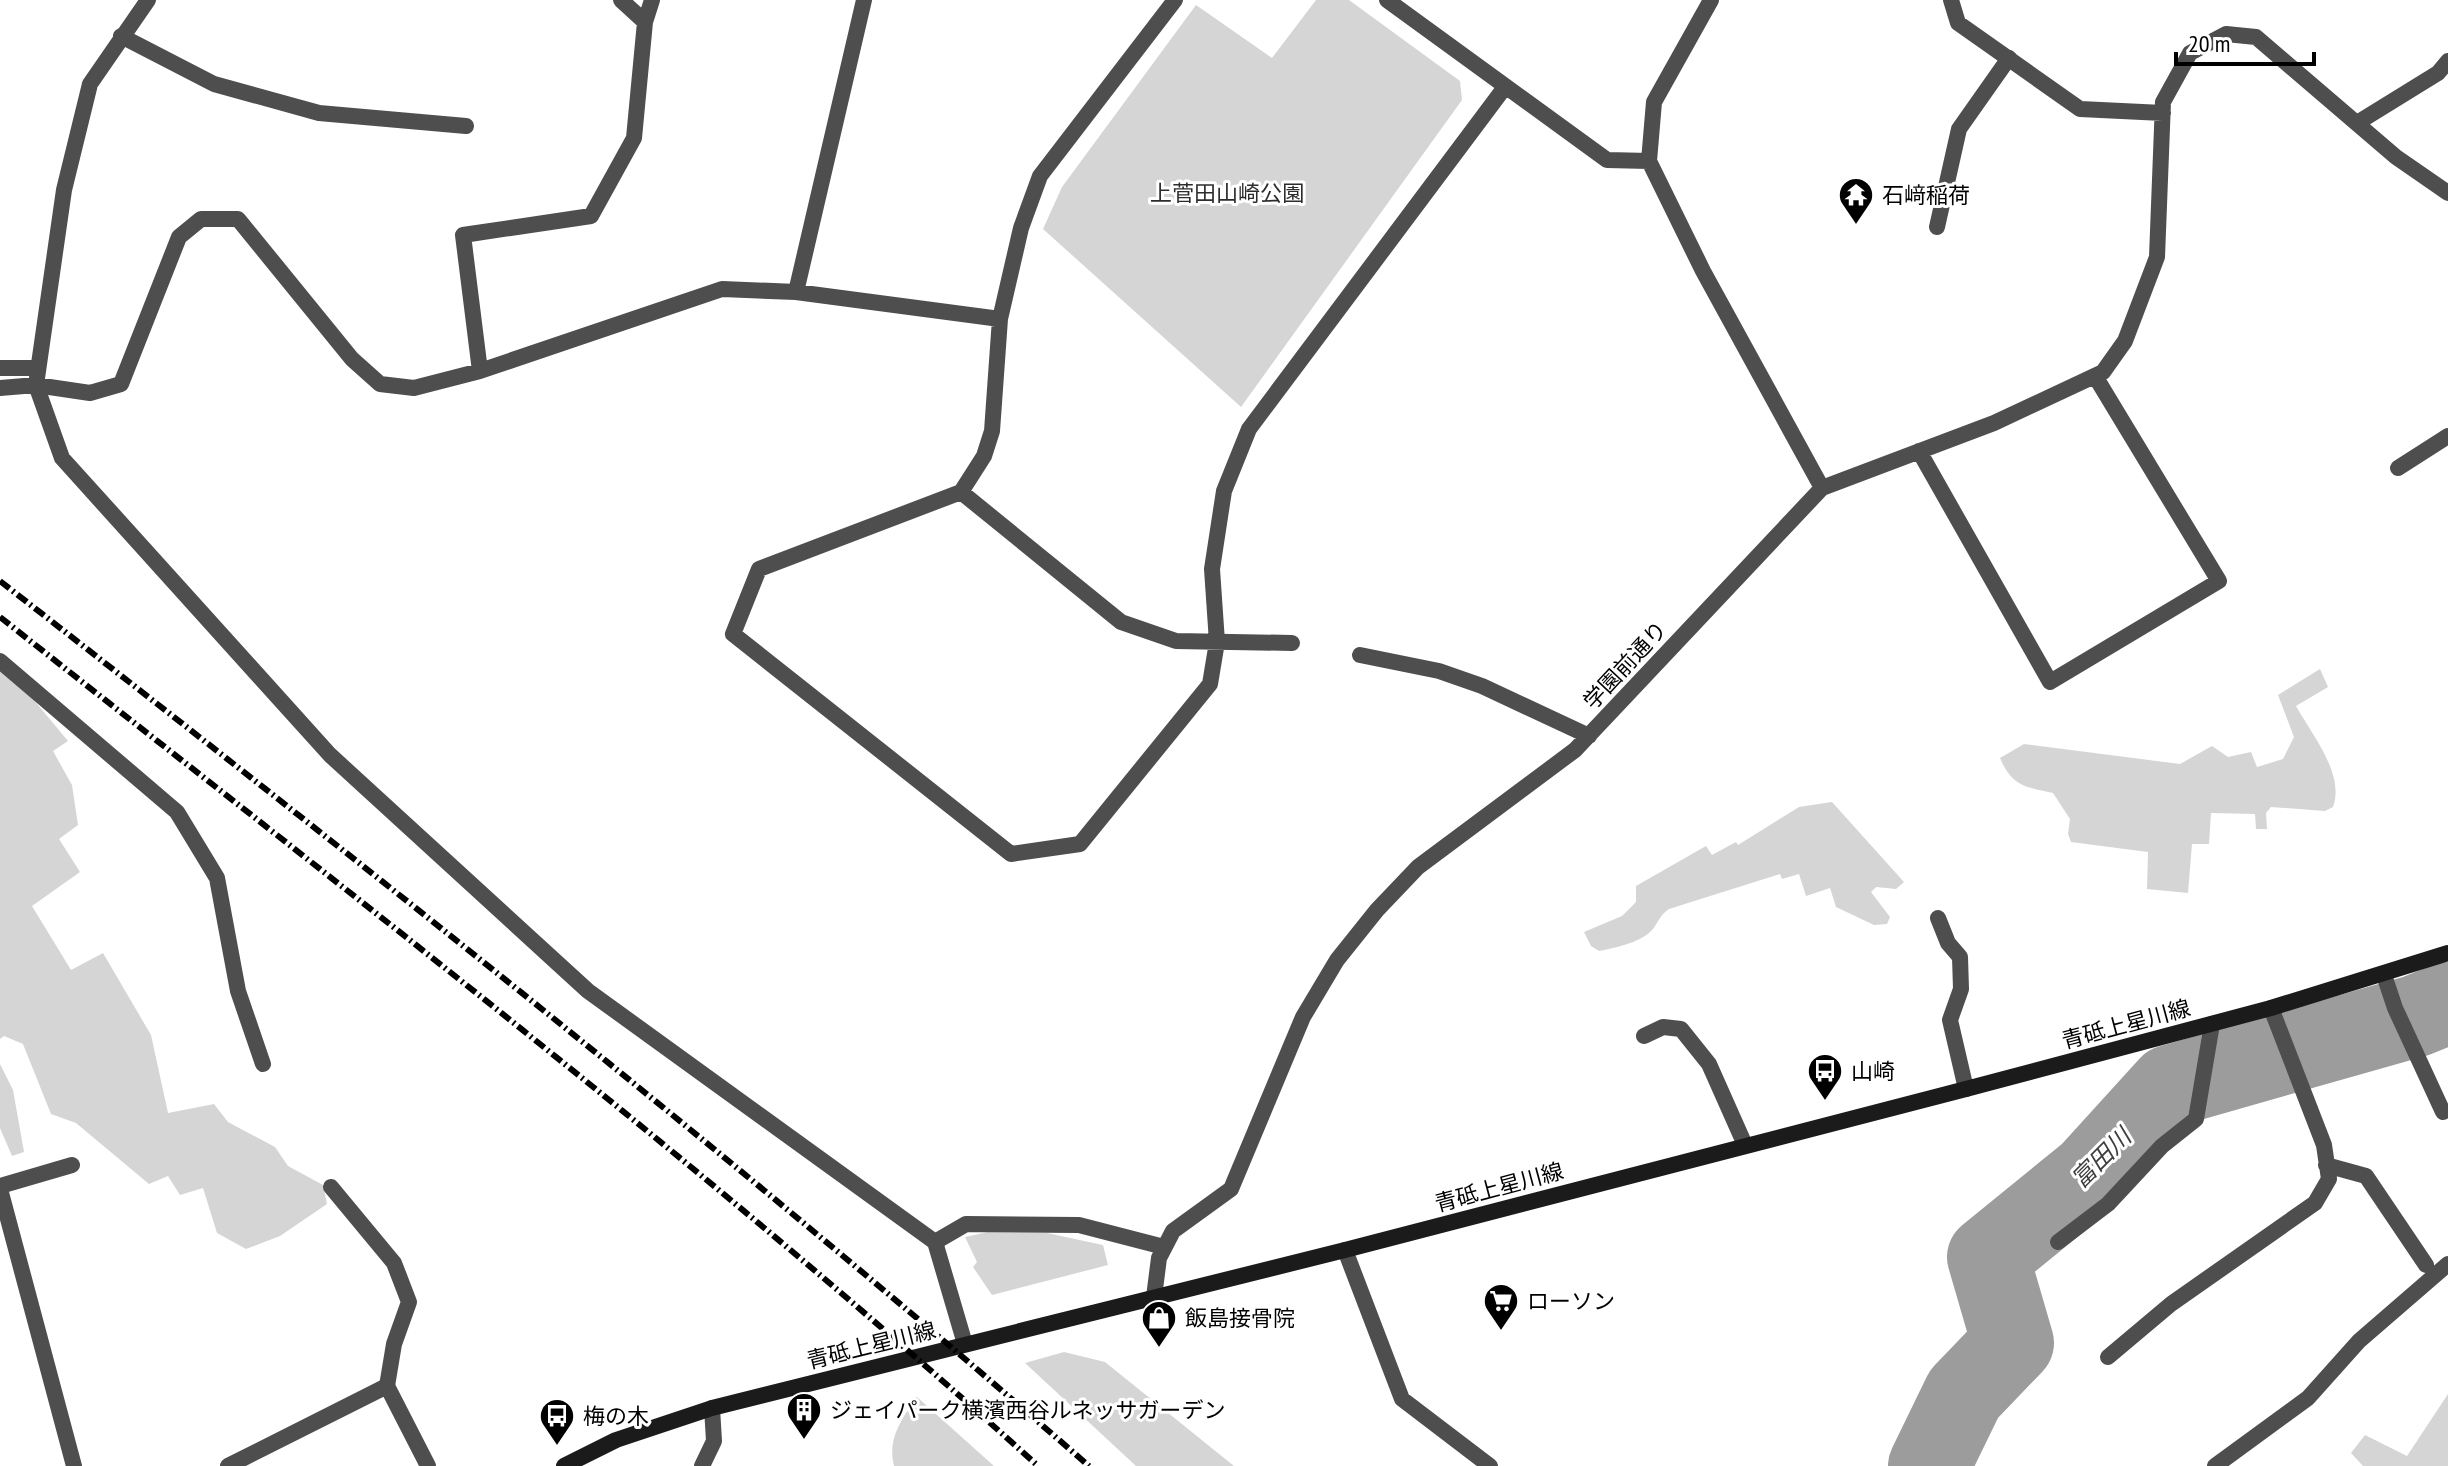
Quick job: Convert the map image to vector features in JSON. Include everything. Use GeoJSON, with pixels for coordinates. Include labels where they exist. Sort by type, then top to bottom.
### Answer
{"type":"FeatureCollection","features":[{"type":"Feature","properties":{"kind":"main road","name":"青砥上星川線"},"geometry":{"type":"LineString","coordinates":[[564,1466],[616,1440],[712,1408],[1345,1250],[1966,1089],[2271,1008],[2448,953]]}},
{"type":"Feature","properties":{"kind":"street"},"geometry":{"type":"LineString","coordinates":[[148,0],[90,84],[64,190],[37,377],[62,458],[330,755],[588,991],[935,1242],[965,1344]]}},
{"type":"Feature","properties":{"kind":"street"},"geometry":{"type":"LineString","coordinates":[[621,0],[645,22]]}},
{"type":"Feature","properties":{"kind":"street"},"geometry":{"type":"LineString","coordinates":[[480,371],[463,235],[591,216],[634,138],[645,22],[652,0]]}},
{"type":"Feature","properties":{"kind":"street"},"geometry":{"type":"LineString","coordinates":[[796,292],[864,0]]}},
{"type":"Feature","properties":{"kind":"street"},"geometry":{"type":"LineString","coordinates":[[1175,0],[1040,176],[1021,228],[1000,319],[992,431],[984,456],[961,492],[759,569],[733,634],[1011,854],[1080,844],[1210,684],[1217,642],[1212,569],[1224,491],[1249,429],[1505,87]]}},
{"type":"Feature","properties":{"kind":"street"},"geometry":{"type":"LineString","coordinates":[[1387,0],[1607,160],[1649,161]]}},
{"type":"Feature","properties":{"kind":"street"},"geometry":{"type":"LineString","coordinates":[[1711,0],[1654,102],[1649,161],[1706,276],[1822,488],[1994,423],[2103,372],[2125,341],[2157,257],[2163,102],[2190,53],[2226,34],[2256,37],[2396,157],[2448,193]]}},
{"type":"Feature","properties":{"kind":"street"},"geometry":{"type":"LineString","coordinates":[[1951,0],[1958,23],[2080,109],[2163,113]]}},
{"type":"Feature","properties":{"kind":"street"},"geometry":{"type":"LineString","coordinates":[[121,36],[214,84],[319,113],[466,126]]}},
{"type":"Feature","properties":{"kind":"street"},"geometry":{"type":"LineString","coordinates":[[1937,227],[1959,129],[2009,58]]}},
{"type":"Feature","properties":{"kind":"street"},"geometry":{"type":"LineString","coordinates":[[2357,123],[2438,73],[2448,61]]}},
{"type":"Feature","properties":{"kind":"street"},"geometry":{"type":"LineString","coordinates":[[0,368],[90,393],[121,384],[179,237],[201,219],[238,219],[352,359],[380,384],[414,388],[480,371],[722,289],[796,292],[1000,319]]}},
{"type":"Feature","properties":{"kind":"street"},"geometry":{"type":"LineString","coordinates":[[1919,451],[2050,682],[2219,581],[2095,376]]}},
{"type":"Feature","properties":{"kind":"street"},"geometry":{"type":"LineString","coordinates":[[0,388],[37,377]]}},
{"type":"Feature","properties":{"kind":"street"},"geometry":{"type":"LineString","coordinates":[[2398,468],[2448,436]]}},
{"type":"Feature","properties":{"kind":"street","name":"学園前通り"},"geometry":{"type":"LineString","coordinates":[[1164,1247],[1173,1231],[1231,1189],[1303,1017],[1337,960],[1377,910],[1418,867],[1575,750],[1822,488]]}},
{"type":"Feature","properties":{"kind":"street"},"geometry":{"type":"LineString","coordinates":[[961,492],[1121,622],[1176,641],[1292,643]]}},
{"type":"Feature","properties":{"kind":"street"},"geometry":{"type":"LineString","coordinates":[[1360,655],[1439,671],[1482,686],[1589,736]]}},
{"type":"Feature","properties":{"kind":"street"},"geometry":{"type":"LineString","coordinates":[[0,661],[177,812],[217,878],[238,991],[263,1064]]}},
{"type":"Feature","properties":{"kind":"street"},"geometry":{"type":"LineString","coordinates":[[1938,918],[1948,943],[1960,957],[1961,989],[1950,1020],[1966,1089]]}},
{"type":"Feature","properties":{"kind":"street"},"geometry":{"type":"LineString","coordinates":[[2384,975],[2395,1008],[2443,1112]]}},
{"type":"Feature","properties":{"kind":"street"},"geometry":{"type":"LineString","coordinates":[[2108,1357],[2171,1304],[2315,1203],[2329,1179],[2324,1145],[2271,1008]]}},
{"type":"Feature","properties":{"kind":"street"},"geometry":{"type":"LineString","coordinates":[[2058,1242],[2108,1204],[2162,1146],[2196,1119],[2212,1024]]}},
{"type":"Feature","properties":{"kind":"street"},"geometry":{"type":"LineString","coordinates":[[1644,1036],[1663,1027],[1681,1029],[1709,1064],[1745,1145]]}},
{"type":"Feature","properties":{"kind":"street"},"geometry":{"type":"LineString","coordinates":[[72,1165],[0,1187],[74,1466]]}},
{"type":"Feature","properties":{"kind":"street"},"geometry":{"type":"LineString","coordinates":[[2326,1165],[2366,1176],[2426,1265]]}},
{"type":"Feature","properties":{"kind":"street"},"geometry":{"type":"LineString","coordinates":[[331,1187],[394,1263],[409,1302],[394,1344],[387,1386],[428,1466]]}},
{"type":"Feature","properties":{"kind":"street"},"geometry":{"type":"LineString","coordinates":[[935,1242],[966,1224],[1079,1225],[1164,1247],[1159,1258],[1154,1297]]}},
{"type":"Feature","properties":{"kind":"street"},"geometry":{"type":"LineString","coordinates":[[1345,1250],[1402,1399],[1490,1466]]}},
{"type":"Feature","properties":{"kind":"street"},"geometry":{"type":"LineString","coordinates":[[2215,1466],[2308,1398],[2359,1341],[2448,1264]]}},
{"type":"Feature","properties":{"kind":"street"},"geometry":{"type":"LineString","coordinates":[[228,1466],[387,1386]]}},
{"type":"Feature","properties":{"kind":"street"},"geometry":{"type":"LineString","coordinates":[[702,1466],[714,1441],[712,1408]]}},
{"type":"Feature","properties":{"kind":"green space","name":"上菅田山崎公園"},"geometry":{"type":"Polygon","coordinates":[[[1316,0],[1349,0],[1460,81],[1462,100],[1241,407],[1043,229],[1062,187],[1196,5],[1272,58],[1316,0]]]}},
{"type":"Feature","properties":{"kind":"green space"},"geometry":{"type":"Polygon","coordinates":[[[2320,669],[2328,687],[2296,706],[2331,768],[2336,794],[2333,807],[2325,811],[2271,807],[2266,813],[2267,829],[2256,829],[2255,814],[2211,813],[2209,844],[2192,844],[2188,893],[2147,889],[2148,852],[2071,842],[2068,834],[2070,819],[2053,793],[2020,784],[2009,774],[2000,758],[2024,744],[2180,764],[2212,746],[2228,757],[2251,752],[2257,767],[2283,759],[2294,737],[2278,695],[2320,669]]]}},
{"type":"Feature","properties":{"kind":"green space"},"geometry":{"type":"Polygon","coordinates":[[[0,670],[23,687],[68,741],[53,751],[72,785],[78,825],[59,839],[80,872],[32,906],[71,970],[103,953],[151,1035],[168,1113],[214,1104],[228,1122],[275,1147],[288,1166],[323,1185],[327,1204],[280,1236],[246,1249],[217,1233],[203,1188],[180,1195],[168,1176],[149,1184],[76,1123],[51,1114],[23,1044],[4,1036],[0,1039],[0,670]]]}},
{"type":"Feature","properties":{"kind":"green space"},"geometry":{"type":"Polygon","coordinates":[[[1832,802],[1904,882],[1896,889],[1876,887],[1871,892],[1890,917],[1887,924],[1874,925],[1836,907],[1830,888],[1806,896],[1799,874],[1782,879],[1780,874],[1669,909],[1648,934],[1635,941],[1599,951],[1591,946],[1584,932],[1622,916],[1636,902],[1636,886],[1706,846],[1712,855],[1736,842],[1738,845],[1799,807],[1832,802]]]}},
{"type":"Feature","properties":{"kind":"green space"},"geometry":{"type":"Polygon","coordinates":[[[0,1064],[13,1090],[24,1152],[12,1156],[0,1128],[0,1064]]]}},
{"type":"Feature","properties":{"kind":"green space"},"geometry":{"type":"Polygon","coordinates":[[[988,1232],[1047,1233],[1103,1245],[1108,1265],[992,1295],[973,1267],[977,1262],[965,1237],[988,1232]]]}},
{"type":"Feature","properties":{"kind":"green space"},"geometry":{"type":"Polygon","coordinates":[[[1064,1352],[1105,1362],[1234,1466],[1136,1466],[1025,1363],[1064,1352]]]}},
{"type":"Feature","properties":{"kind":"green space"},"geometry":{"type":"Polygon","coordinates":[[[2448,1394],[2448,1466],[2363,1466],[2351,1453],[2365,1435],[2407,1456],[2448,1394]]]}},
{"type":"Feature","properties":{"kind":"green space"},"geometry":{"type":"Polygon","coordinates":[[[916,1397],[994,1466],[894,1466],[894,1438],[916,1397]]]}},
{"type":"Feature","properties":{"kind":"waterway","name":"富田川"},"geometry":{"type":"LineString","coordinates":[[1929,1466],[1964,1394],[2013,1343],[1988,1257],[2090,1174],[2170,1086],[2416,1016],[2448,1003]]}},
{"type":"Feature","properties":{"kind":"railway"},"geometry":{"type":"LineString","coordinates":[[0,581],[414,906],[687,1127],[1089,1466]]}},
{"type":"Feature","properties":{"kind":"railway"},"geometry":{"type":"LineString","coordinates":[[0,617],[395,928],[656,1139],[913,1355],[1038,1466]]}},
{"type":"Feature","properties":{"kind":"place","name":"石﨑稲荷"},"geometry":{"type":"Point","coordinates":[1856,226]}},
{"type":"Feature","properties":{"kind":"place","name":"山崎"},"geometry":{"type":"Point","coordinates":[1825,1102]}},
{"type":"Feature","properties":{"kind":"place","name":"ローソン"},"geometry":{"type":"Point","coordinates":[1501,1332]}},
{"type":"Feature","properties":{"kind":"place","name":"飯島接骨院"},"geometry":{"type":"Point","coordinates":[1159,1349]}},
{"type":"Feature","properties":{"kind":"place","name":"ジェイパーク横濱西谷ルネッサガーデン"},"geometry":{"type":"Point","coordinates":[804,1441]}},
{"type":"Feature","properties":{"kind":"place","name":"梅の木"},"geometry":{"type":"Point","coordinates":[557,1447]}}]}
